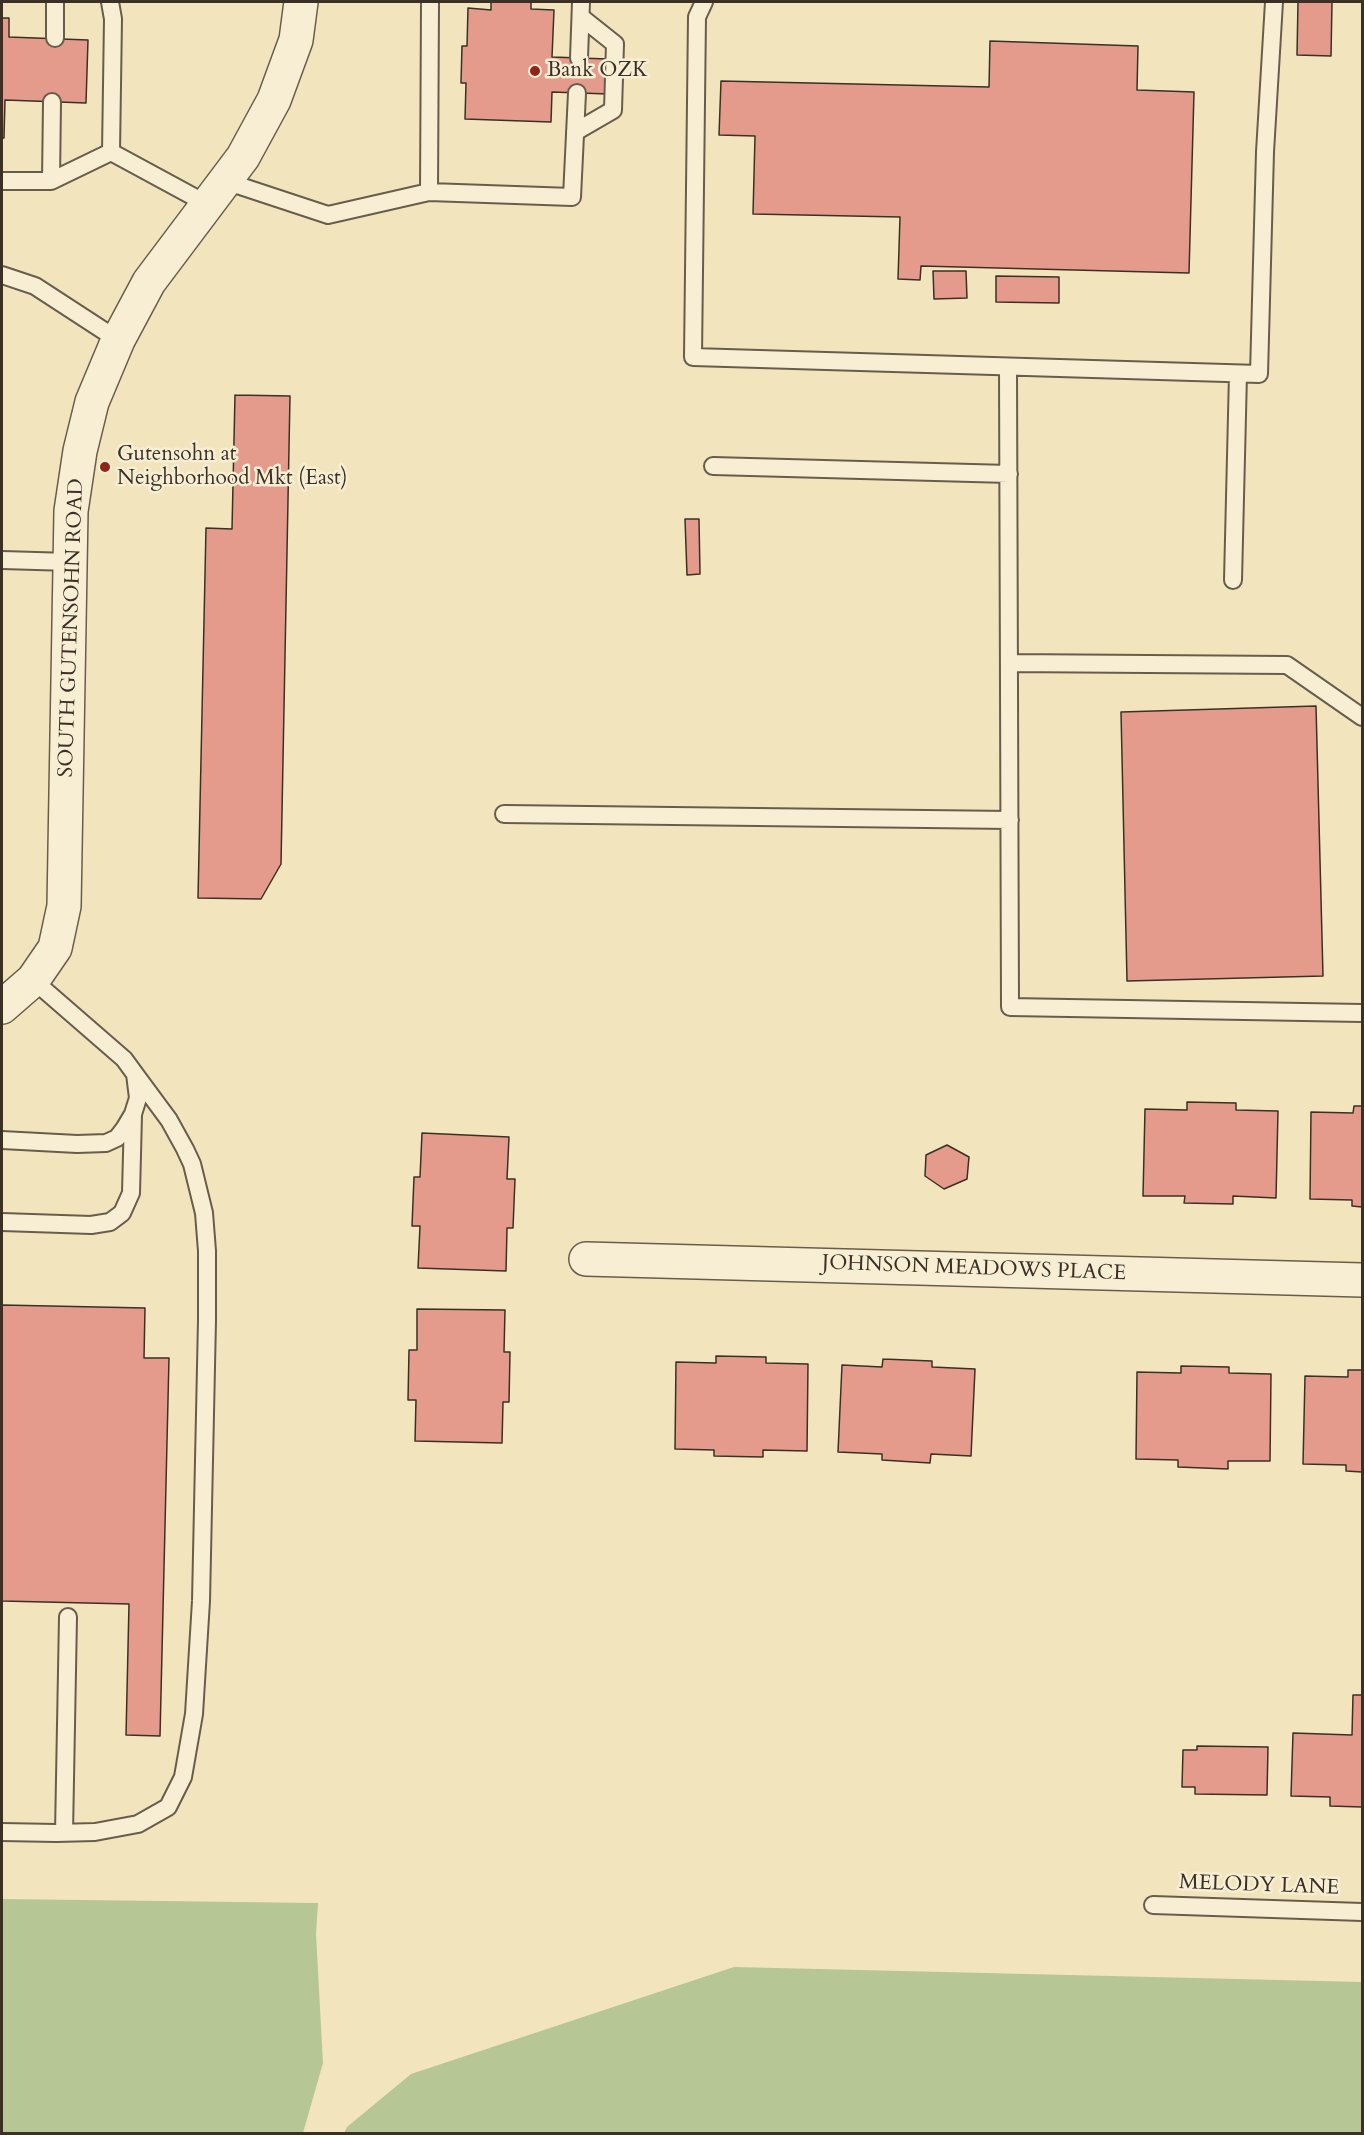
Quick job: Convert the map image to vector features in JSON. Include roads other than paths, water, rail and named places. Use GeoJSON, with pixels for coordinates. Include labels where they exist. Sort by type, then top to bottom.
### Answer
{"type":"FeatureCollection","features":[{"type":"Feature","properties":{"kind":"street","name":"SOUTH GUTENSOHN ROAD"},"geometry":{"type":"LineString","coordinates":[[2,1007],[33,980],[55,948],[64,906],[71,511],[80,451],[92,402],[118,340],[149,282],[243,157],[274,100],[296,40],[301,2]]}},
{"type":"Feature","properties":{"kind":"street","name":"JOHNSON MEADOWS PLACE"},"geometry":{"type":"LineString","coordinates":[[586,1259],[1362,1280]]}},
{"type":"Feature","properties":{"kind":"lane"},"geometry":{"type":"LineString","coordinates":[[55,2],[55,38]]}},
{"type":"Feature","properties":{"kind":"lane"},"geometry":{"type":"LineString","coordinates":[[110,2],[113,19],[111,152]]}},
{"type":"Feature","properties":{"kind":"lane"},"geometry":{"type":"LineString","coordinates":[[429,192],[430,2]]}},
{"type":"Feature","properties":{"kind":"lane"},"geometry":{"type":"LineString","coordinates":[[704,2],[697,17],[693,357],[1238,374],[1259,374],[1265,152],[1274,2]]}},
{"type":"Feature","properties":{"kind":"lane"},"geometry":{"type":"LineString","coordinates":[[575,132],[613,111],[615,44],[581,9]]}},
{"type":"Feature","properties":{"kind":"lane"},"geometry":{"type":"LineString","coordinates":[[579,58],[581,9]]}},
{"type":"Feature","properties":{"kind":"lane"},"geometry":{"type":"LineString","coordinates":[[2,181],[51,181],[111,152],[216,193],[328,215],[429,192],[572,197],[577,93]]}},
{"type":"Feature","properties":{"kind":"lane"},"geometry":{"type":"LineString","coordinates":[[51,181],[52,102]]}},
{"type":"Feature","properties":{"kind":"lane"},"geometry":{"type":"LineString","coordinates":[[2,275],[35,286],[118,340]]}},
{"type":"Feature","properties":{"kind":"lane"},"geometry":{"type":"LineString","coordinates":[[1008,367],[1010,1007],[1362,1013]]}},
{"type":"Feature","properties":{"kind":"lane"},"geometry":{"type":"LineString","coordinates":[[1233,580],[1238,374]]}},
{"type":"Feature","properties":{"kind":"lane"},"geometry":{"type":"LineString","coordinates":[[713,466],[1009,474]]}},
{"type":"Feature","properties":{"kind":"lane"},"geometry":{"type":"LineString","coordinates":[[2,560],[70,562]]}},
{"type":"Feature","properties":{"kind":"lane"},"geometry":{"type":"LineString","coordinates":[[1009,663],[1287,665],[1362,717]]}},
{"type":"Feature","properties":{"kind":"lane"},"geometry":{"type":"LineString","coordinates":[[504,814],[1010,820]]}},
{"type":"Feature","properties":{"kind":"lane"},"geometry":{"type":"LineString","coordinates":[[2,1832],[95,1832],[138,1824],[168,1807],[183,1777],[194,1714],[201,1601],[207,1251],[204,1214],[192,1164],[170,1120],[124,1059],[33,980]]}},
{"type":"Feature","properties":{"kind":"lane"},"geometry":{"type":"LineString","coordinates":[[2,1222],[91,1225],[110,1222],[122,1213],[131,1193],[133,1114],[138,1098],[135,1074]]}},
{"type":"Feature","properties":{"kind":"lane"},"geometry":{"type":"LineString","coordinates":[[2,1140],[77,1144],[106,1143],[117,1138],[133,1114]]}},
{"type":"Feature","properties":{"kind":"lane"},"geometry":{"type":"LineString","coordinates":[[64,1833],[68,1617]]}},
{"type":"Feature","properties":{"kind":"lane","name":"MELODY LANE"},"geometry":{"type":"LineString","coordinates":[[1153,1905],[1362,1912]]}},
{"type":"Feature","properties":{"kind":"place","name":"Bank OZK"},"geometry":{"type":"Point","coordinates":[535,71]}},
{"type":"Feature","properties":{"kind":"place","name":"Gutensohn at Neighborhood Mkt (East)"},"geometry":{"type":"Point","coordinates":[105,467]}}]}
